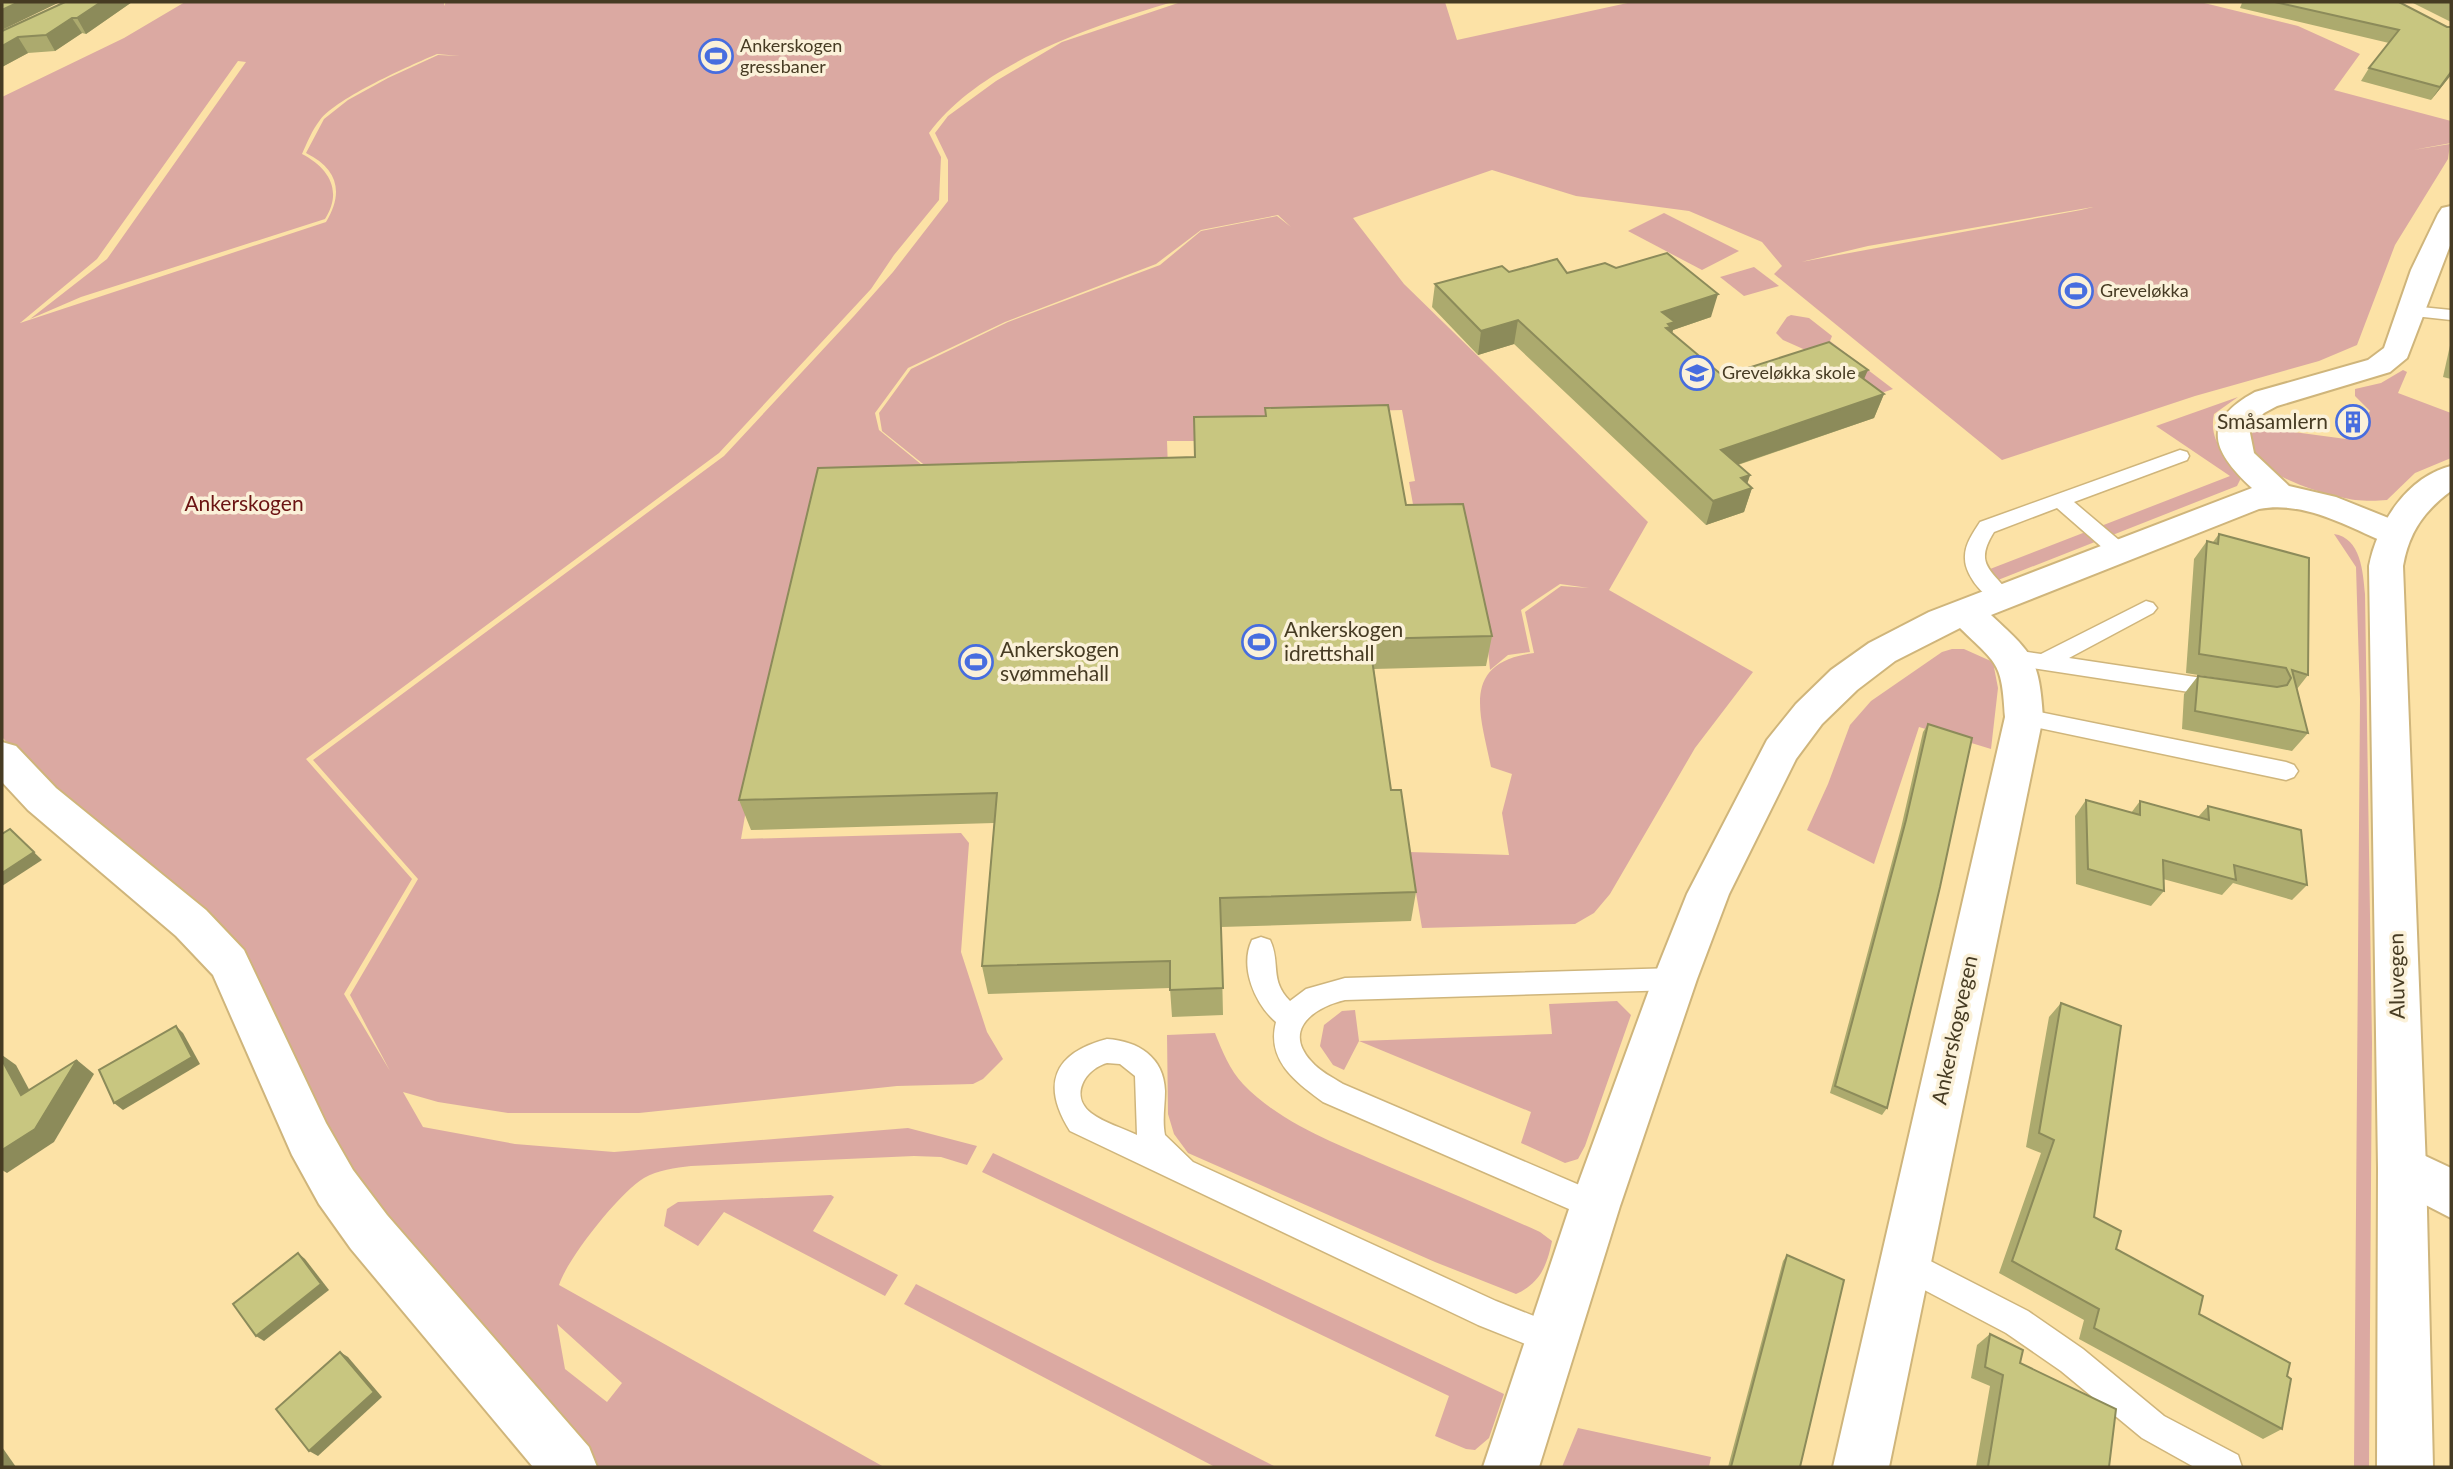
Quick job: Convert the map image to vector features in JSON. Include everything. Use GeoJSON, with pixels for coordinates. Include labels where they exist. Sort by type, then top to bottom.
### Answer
{"type":"FeatureCollection","features":[{"type":"Feature","properties":{"kind":"street"},"geometry":{"type":"LineString","coordinates":[[2279,495],[2242,459],[2234,447],[2233,426],[2253,406],[2266,399],[2379,366],[2397,352],[2425,270],[2451,214]]}},
{"type":"Feature","properties":{"kind":"street","name":"Aluvegen"},"geometry":{"type":"LineString","coordinates":[[2406,1467],[2402,1168],[2386,566],[2394,533],[2405,514],[2422,497],[2451,476]]}},
{"type":"Feature","properties":{"kind":"street"},"geometry":{"type":"LineString","coordinates":[[1511,1467],[1595,1206],[1675,979],[1713,882],[1781,750],[1809,713],[1844,680],[1882,652],[1983,604],[2252,499],[2279,495],[2303,499],[2394,533]]}},
{"type":"Feature","properties":{"kind":"street"},"geometry":{"type":"LineString","coordinates":[[1983,604],[2028,661]]}},
{"type":"Feature","properties":{"kind":"street","name":"Ankerskogvegen"},"geometry":{"type":"LineString","coordinates":[[1861,1467],[2024,717],[2022,682],[2028,661]]}},
{"type":"Feature","properties":{"kind":"street"},"geometry":{"type":"LineString","coordinates":[[2,757],[41,799],[191,923],[229,963],[309,1139],[336,1187],[369,1232],[569,1467]]}},
{"type":"Feature","properties":{"kind":"street"},"geometry":{"type":"LineString","coordinates":[[2402,1168],[2451,1194]]}},
{"type":"Feature","properties":{"kind":"lane"},"geometry":{"type":"LineString","coordinates":[[2411,311],[2451,315]]}},
{"type":"Feature","properties":{"kind":"lane"},"geometry":{"type":"LineString","coordinates":[[1983,604],[1986,583],[1973,558],[1975,544],[1987,527],[2180,456]]}},
{"type":"Feature","properties":{"kind":"lane"},"geometry":{"type":"LineString","coordinates":[[2059,500],[2119,551]]}},
{"type":"Feature","properties":{"kind":"lane"},"geometry":{"type":"LineString","coordinates":[[2028,661],[2146,608]]}},
{"type":"Feature","properties":{"kind":"lane"},"geometry":{"type":"LineString","coordinates":[[2028,661],[2249,693]]}},
{"type":"Feature","properties":{"kind":"lane"},"geometry":{"type":"LineString","coordinates":[[2024,717],[2286,771]]}},
{"type":"Feature","properties":{"kind":"lane"},"geometry":{"type":"LineString","coordinates":[[1261,948],[1264,990],[1274,1005],[1291,1018]]}},
{"type":"Feature","properties":{"kind":"lane"},"geometry":{"type":"LineString","coordinates":[[1595,1206],[1333,1093],[1299,1068],[1289,1045],[1287,1030],[1291,1018],[1302,1004],[1320,993],[1345,989],[1675,979]]}},
{"type":"Feature","properties":{"kind":"lane"},"geometry":{"type":"LineString","coordinates":[[1183,1172],[1160,1152],[1150,1133],[1151,1085],[1147,1070],[1136,1059],[1122,1052],[1105,1051],[1089,1056],[1075,1066],[1067,1080],[1065,1096],[1069,1111],[1080,1122],[1183,1172],[1489,1314],[1553,1339]]}},
{"type":"Feature","properties":{"kind":"lane"},"geometry":{"type":"LineString","coordinates":[[1905,1263],[2017,1322],[2071,1360],[2153,1427],[2226,1467]]}},
{"type":"Feature","properties":{"kind":"green space","name":"Ankerskogen"},"geometry":{"type":"Polygon","coordinates":[[[185,2],[444,2],[444,6],[446,2],[1173,2],[1109,22],[1040,50],[1007,67],[951,109],[929,133],[941,157],[939,200],[894,255],[871,289],[719,453],[306,759],[412,879],[344,994],[390,1071],[350,995],[418,879],[313,760],[724,456],[893,272],[948,201],[948,160],[935,133],[948,116],[996,81],[1062,42],[1181,2],[1445,2],[1457,40],[1632,2],[2200,2],[2298,26],[2360,54],[2334,90],[2451,121],[2451,143],[2413,150],[2450,144],[2448,159],[2395,245],[2357,345],[2319,361],[2195,396],[2002,460],[1774,274],[1782,266],[1762,242],[1689,211],[1576,196],[1492,170],[1353,218],[1404,284],[1648,522],[1609,590],[1753,672],[1695,748],[1610,894],[1594,913],[1575,924],[1422,928],[1409,852],[1509,855],[1502,813],[1512,774],[1491,767],[1480,710],[1485,679],[1495,667],[1510,659],[1534,653],[1525,612],[1561,586],[1589,588],[1560,584],[1521,610],[1530,652],[1508,655],[1490,670],[1488,649],[1416,521],[1409,482],[1415,481],[1402,410],[1365,411],[1195,441],[1167,441],[1168,469],[958,492],[882,431],[879,413],[911,369],[1008,322],[1160,265],[1201,231],[1277,216],[1291,227],[1278,215],[1201,230],[1156,264],[1005,322],[908,368],[875,413],[879,430],[954,491],[752,775],[741,839],[961,833],[969,843],[961,952],[987,1032],[1003,1059],[983,1079],[973,1084],[897,1086],[639,1113],[508,1113],[438,1102],[403,1092],[423,1127],[515,1144],[614,1152],[908,1128],[977,1146],[967,1165],[941,1157],[914,1156],[691,1166],[655,1173],[634,1186],[583,1243],[559,1285],[884,1467],[599,1467],[372,1206],[337,1157],[278,1035],[2,737],[2,97],[124,38],[185,2]],[[437,54],[358,92],[329,111],[317,124],[302,154],[320,166],[330,181],[333,199],[325,219],[81,297],[30,319],[107,259],[246,62],[238,61],[97,259],[20,323],[326,222],[335,201],[335,182],[325,166],[306,153],[324,119],[348,100],[388,78],[438,55],[460,56],[437,54]],[[2093,207],[1868,246],[1801,262],[2093,207]],[[557,1324],[565,1369],[607,1402],[622,1383],[557,1324]]]}},
{"type":"Feature","properties":{"kind":"green space"},"geometry":{"type":"Polygon","coordinates":[[[1664,213],[1739,251],[1702,270],[1628,231],[1664,213]]]}},
{"type":"Feature","properties":{"kind":"green space"},"geometry":{"type":"Polygon","coordinates":[[[1754,267],[1779,286],[1744,296],[1720,277],[1754,267]]]}},
{"type":"Feature","properties":{"kind":"green space"},"geometry":{"type":"Polygon","coordinates":[[[1791,315],[1809,318],[1832,336],[1830,341],[1893,389],[1876,395],[1810,352],[1783,340],[1776,333],[1791,315]]]}},
{"type":"Feature","properties":{"kind":"green space"},"geometry":{"type":"Polygon","coordinates":[[[2403,370],[2407,372],[2398,393],[2451,413],[2451,458],[2415,473],[2387,500],[2343,498],[2296,483],[2267,468],[2250,448],[2255,427],[2346,439],[2370,411],[2355,396],[2355,389],[2381,383],[2403,370]]]}},
{"type":"Feature","properties":{"kind":"green space"},"geometry":{"type":"Polygon","coordinates":[[[2238,397],[2214,414],[2213,424],[2216,441],[2241,478],[2237,486],[1998,580],[1972,576],[2230,476],[2156,426],[2238,397]]]}},
{"type":"Feature","properties":{"kind":"green space"},"geometry":{"type":"Polygon","coordinates":[[[2334,534],[2350,542],[2355,549],[2361,566],[2365,594],[2372,1043],[2369,1467],[2354,1467],[2360,699],[2356,567],[2334,534]]]}},
{"type":"Feature","properties":{"kind":"green space"},"geometry":{"type":"Polygon","coordinates":[[[1964,649],[1993,662],[1998,688],[1991,749],[1919,727],[1874,864],[1807,830],[1850,725],[1871,701],[1942,652],[1964,649]]]}},
{"type":"Feature","properties":{"kind":"green space"},"geometry":{"type":"Polygon","coordinates":[[[1617,1001],[1631,1015],[1585,1146],[1578,1159],[1565,1163],[1521,1143],[1531,1112],[1359,1041],[1552,1034],[1549,1004],[1617,1001]]]}},
{"type":"Feature","properties":{"kind":"green space"},"geometry":{"type":"Polygon","coordinates":[[[1355,1010],[1359,1041],[1344,1070],[1333,1065],[1320,1046],[1324,1025],[1342,1011],[1355,1010]]]}},
{"type":"Feature","properties":{"kind":"green space"},"geometry":{"type":"Polygon","coordinates":[[[1215,1033],[1238,1079],[1294,1123],[1333,1143],[1540,1232],[1552,1241],[1545,1266],[1537,1279],[1516,1294],[1435,1262],[1188,1153],[1174,1134],[1168,1114],[1167,1035],[1215,1033]]]}},
{"type":"Feature","properties":{"kind":"green space"},"geometry":{"type":"Polygon","coordinates":[[[993,1153],[1504,1394],[1489,1438],[1475,1450],[1435,1436],[1449,1396],[982,1172],[993,1153]]]}},
{"type":"Feature","properties":{"kind":"green space"},"geometry":{"type":"Polygon","coordinates":[[[834,1197],[813,1231],[898,1275],[885,1296],[724,1212],[698,1246],[664,1226],[667,1209],[678,1202],[834,1197]]]}},
{"type":"Feature","properties":{"kind":"green space"},"geometry":{"type":"Polygon","coordinates":[[[916,1284],[1276,1467],[1215,1467],[904,1304],[916,1284]]]}},
{"type":"Feature","properties":{"kind":"green space"},"geometry":{"type":"Polygon","coordinates":[[[1578,1428],[1711,1457],[1709,1467],[1562,1467],[1578,1428]]]}},
{"type":"Feature","properties":{"kind":"building"},"geometry":{"type":"Polygon","coordinates":[[[2,2],[19,2],[2,10],[2,2]]]}},
{"type":"Feature","properties":{"kind":"building"},"geometry":{"type":"Polygon","coordinates":[[[65,2],[101,2],[46,35],[18,37],[2,46],[2,31],[65,2]]]}},
{"type":"Feature","properties":{"kind":"building"},"geometry":{"type":"Polygon","coordinates":[[[2275,2],[2399,2],[2451,27],[2451,72],[2440,87],[2369,68],[2399,30],[2275,2]]]}},
{"type":"Feature","properties":{"kind":"building"},"geometry":{"type":"Polygon","coordinates":[[[1667,253],[1718,294],[1662,312],[1675,322],[1668,324],[1671,327],[1666,328],[1723,376],[1829,342],[1868,370],[1857,374],[1884,394],[1721,450],[1750,475],[1741,478],[1752,488],[1713,501],[1518,320],[1481,331],[1435,284],[1502,266],[1509,272],[1557,259],[1567,273],[1605,263],[1616,268],[1667,253]]]}},
{"type":"Feature","properties":{"kind":"building"},"geometry":{"type":"Polygon","coordinates":[[[1388,405],[1406,505],[1463,504],[1492,636],[1369,639],[1391,790],[1401,790],[1416,892],[1220,898],[1223,988],[1170,990],[1170,961],[982,966],[997,793],[739,800],[818,468],[1195,457],[1194,417],[1266,416],[1265,408],[1388,405]]]}},
{"type":"Feature","properties":{"kind":"building"},"geometry":{"type":"Polygon","coordinates":[[[2219,534],[2309,558],[2308,675],[2292,670],[2308,733],[2195,711],[2198,676],[2277,687],[2287,685],[2291,678],[2286,668],[2199,654],[2207,541],[2218,544],[2219,534]]]}},
{"type":"Feature","properties":{"kind":"building"},"geometry":{"type":"Polygon","coordinates":[[[1928,724],[1972,738],[1940,887],[1887,1108],[1835,1086],[1906,820],[1928,724]]]}},
{"type":"Feature","properties":{"kind":"building"},"geometry":{"type":"Polygon","coordinates":[[[2086,800],[2140,815],[2140,801],[2209,820],[2208,806],[2301,830],[2307,885],[2234,865],[2236,880],[2163,860],[2164,891],[2088,869],[2086,800]]]}},
{"type":"Feature","properties":{"kind":"building"},"geometry":{"type":"Polygon","coordinates":[[[10,829],[34,852],[2,873],[2,834],[10,829]]]}},
{"type":"Feature","properties":{"kind":"building"},"geometry":{"type":"Polygon","coordinates":[[[2061,1003],[2121,1026],[2094,1217],[2121,1231],[2116,1249],[2203,1296],[2199,1314],[2290,1363],[2287,1376],[2291,1379],[2282,1429],[2094,1328],[2099,1309],[2012,1261],[2054,1140],[2039,1133],[2061,1003]]]}},
{"type":"Feature","properties":{"kind":"building"},"geometry":{"type":"Polygon","coordinates":[[[176,1026],[192,1057],[114,1103],[99,1070],[176,1026]]]}},
{"type":"Feature","properties":{"kind":"building"},"geometry":{"type":"Polygon","coordinates":[[[2,1060],[21,1095],[77,1060],[35,1129],[2,1150],[2,1060]]]}},
{"type":"Feature","properties":{"kind":"building"},"geometry":{"type":"Polygon","coordinates":[[[298,1253],[321,1284],[256,1336],[233,1304],[298,1253]]]}},
{"type":"Feature","properties":{"kind":"building"},"geometry":{"type":"Polygon","coordinates":[[[1787,1255],[1844,1280],[1800,1467],[1731,1467],[1787,1255]]]}},
{"type":"Feature","properties":{"kind":"building"},"geometry":{"type":"Polygon","coordinates":[[[1990,1334],[2023,1350],[2020,1363],[2116,1409],[2109,1467],[1988,1467],[2003,1375],[1985,1367],[1990,1334]]]}},
{"type":"Feature","properties":{"kind":"building"},"geometry":{"type":"Polygon","coordinates":[[[340,1352],[374,1392],[309,1451],[276,1409],[340,1352]]]}},
{"type":"Feature","properties":{"kind":"place","name":"Ankerskogen gressbaner"},"geometry":{"type":"Point","coordinates":[716,56]}},
{"type":"Feature","properties":{"kind":"place","name":"Greveløkka"},"geometry":{"type":"Point","coordinates":[2076,291]}},
{"type":"Feature","properties":{"kind":"place","name":"Greveløkka skole"},"geometry":{"type":"Point","coordinates":[1697,373]}},
{"type":"Feature","properties":{"kind":"place","name":"Småsamlern"},"geometry":{"type":"Point","coordinates":[2353,422]}},
{"type":"Feature","properties":{"kind":"place","name":"Ankerskogen idrettshall"},"geometry":{"type":"Point","coordinates":[1259,642]}},
{"type":"Feature","properties":{"kind":"place","name":"Ankerskogen svømmehall"},"geometry":{"type":"Point","coordinates":[976,662]}}]}
